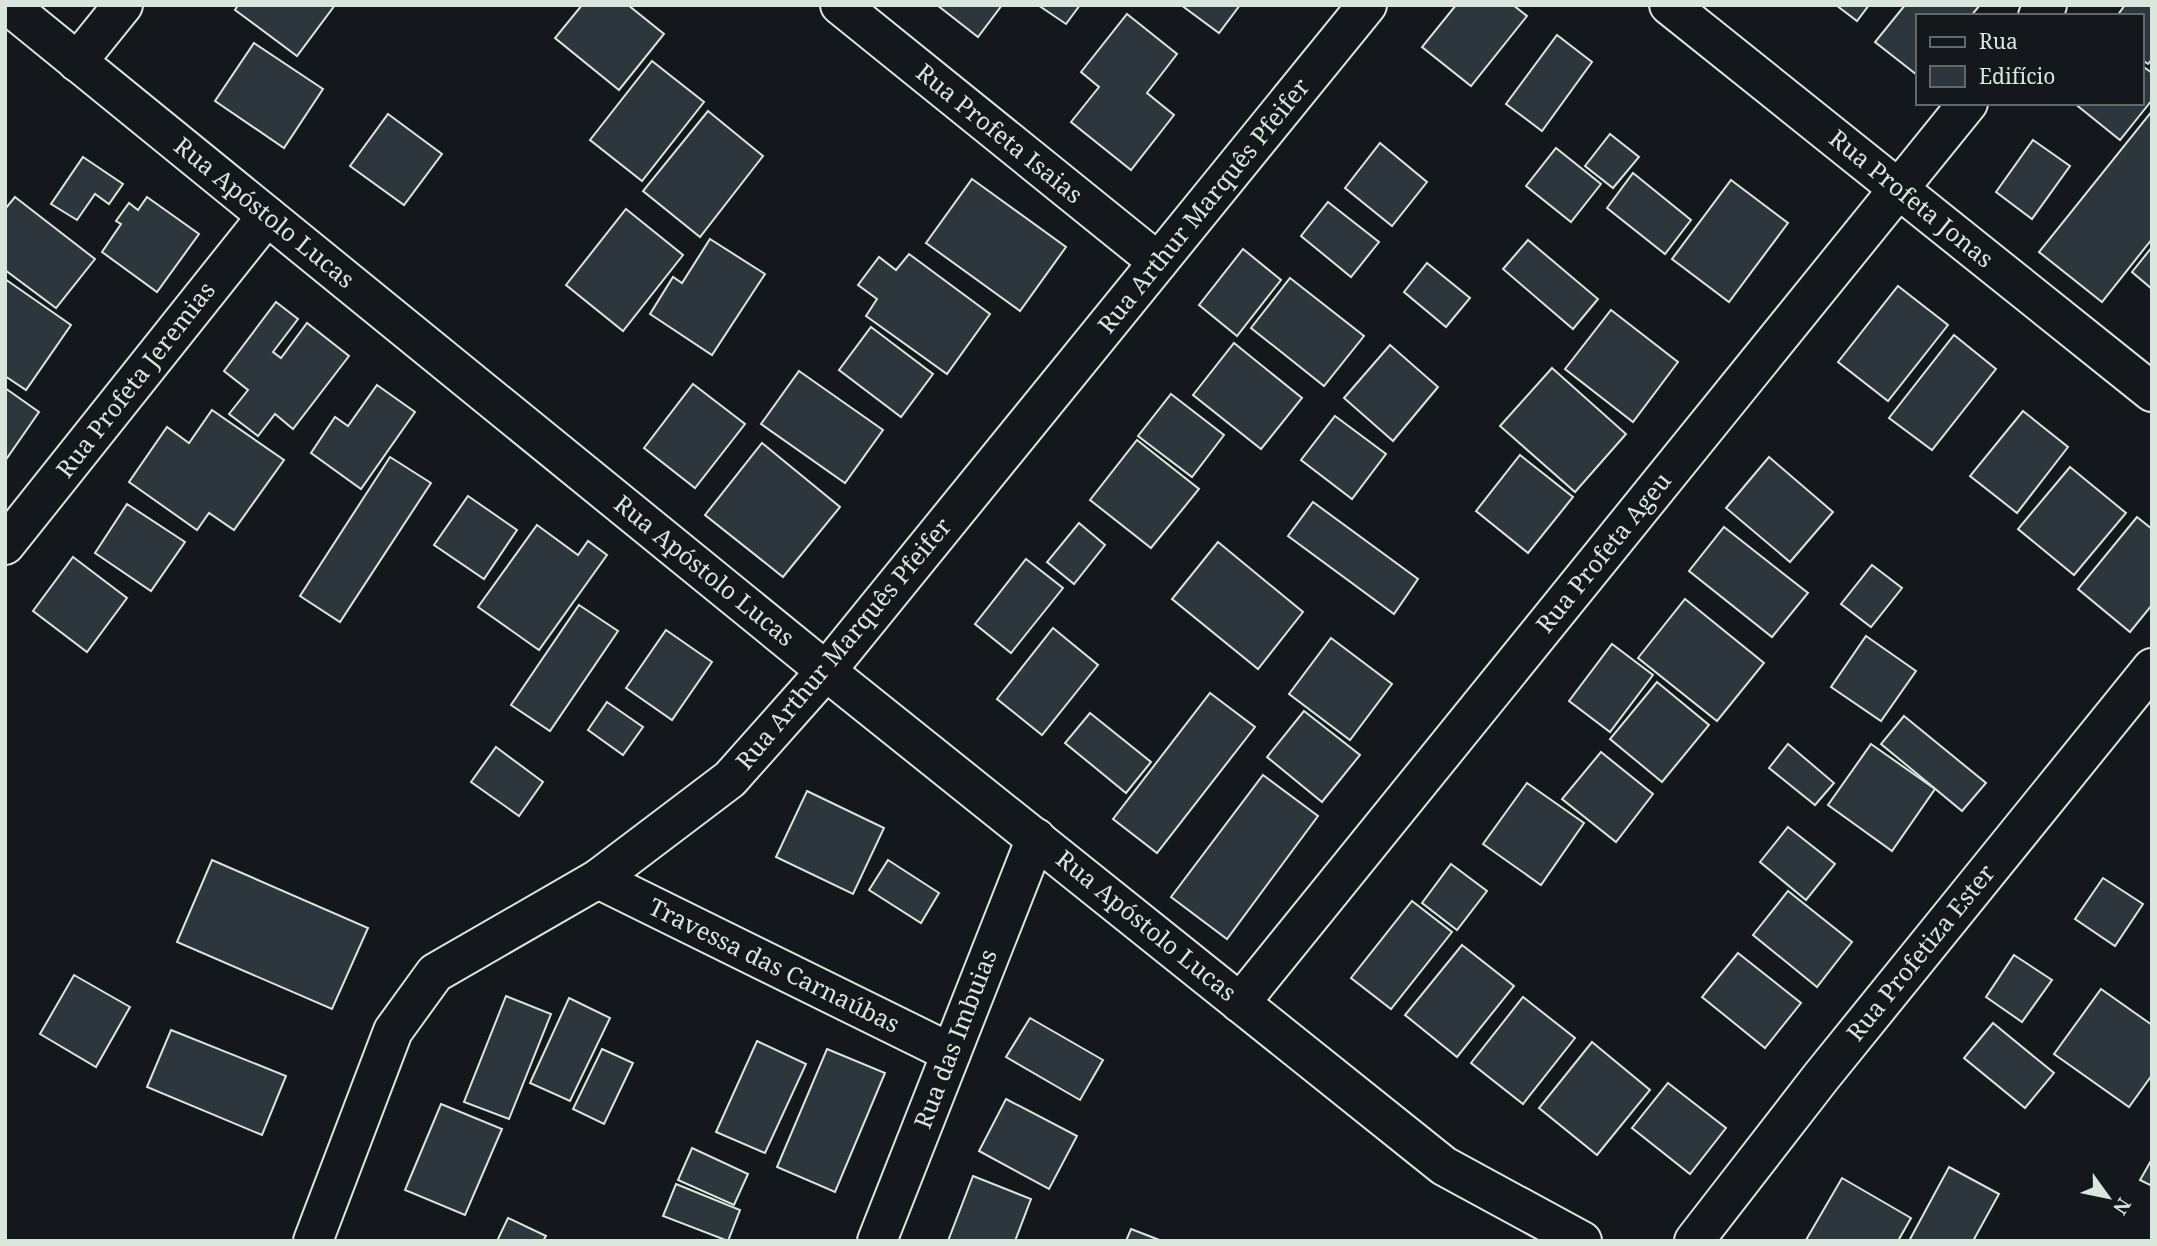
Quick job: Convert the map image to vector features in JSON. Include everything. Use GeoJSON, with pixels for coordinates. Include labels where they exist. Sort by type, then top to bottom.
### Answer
{"type":"FeatureCollection","features":[{"type":"Feature","properties":{"kind":"street","name":"Rua Apóstolo Lucas"},"geometry":{"type":"LineString","coordinates":[[8,5],[827,671],[1444,1166],[1582,1241]]}},
{"type":"Feature","properties":{"kind":"street"},"geometry":{"type":"LineString","coordinates":[[78,62],[123,5]]}},
{"type":"Feature","properties":{"kind":"street","name":"Rua Profeta Isaias"},"geometry":{"type":"LineString","coordinates":[[840,5],[1158,262]]}},
{"type":"Feature","properties":{"kind":"street","name":"Rua Arthur Marquês Pfeifer"},"geometry":{"type":"LineString","coordinates":[[313,1241],[393,1031],[435,973],[598,879],[730,779],[827,671],[1367,5]]}},
{"type":"Feature","properties":{"kind":"street","name":"Rua Profeta Jonas"},"geometry":{"type":"LineString","coordinates":[[1670,5],[2152,392]]}},
{"type":"Feature","properties":{"kind":"street","name":"Rua Profeta Ageu"},"geometry":{"type":"LineString","coordinates":[[1240,1003],[1966,105]]}},
{"type":"Feature","properties":{"kind":"street","name":"Rua Profeta Jeremias"},"geometry":{"type":"LineString","coordinates":[[5,545],[267,216]]}},
{"type":"Feature","properties":{"kind":"street","name":"Rua Profetiza Ester"},"geometry":{"type":"LineString","coordinates":[[1694,1241],[1821,1077],[2152,668]]}},
{"type":"Feature","properties":{"kind":"street","name":"Rua das Imbuias"},"geometry":{"type":"LineString","coordinates":[[877,1241],[1036,838]]}},
{"type":"Feature","properties":{"kind":"street","name":"Travessa das Carnaúbas"},"geometry":{"type":"LineString","coordinates":[[598,879],[951,1053]]}},
{"type":"Feature","properties":{"kind":"building"},"geometry":{"type":"Polygon","coordinates":[[[238,5],[335,5],[297,56],[235,10],[238,5]]]}},
{"type":"Feature","properties":{"kind":"building"},"geometry":{"type":"Polygon","coordinates":[[[582,5],[628,5],[664,34],[619,90],[555,38],[582,5]]]}},
{"type":"Feature","properties":{"kind":"building"},"geometry":{"type":"Polygon","coordinates":[[[937,5],[1002,5],[978,37],[937,5]]]}},
{"type":"Feature","properties":{"kind":"building"},"geometry":{"type":"Polygon","coordinates":[[[1038,5],[1080,5],[1066,24],[1038,5]]]}},
{"type":"Feature","properties":{"kind":"building"},"geometry":{"type":"Polygon","coordinates":[[[1181,5],[1240,5],[1219,33],[1181,5]]]}},
{"type":"Feature","properties":{"kind":"building"},"geometry":{"type":"Polygon","coordinates":[[[1456,5],[1513,5],[1527,16],[1471,86],[1422,47],[1456,5]]]}},
{"type":"Feature","properties":{"kind":"building"},"geometry":{"type":"Polygon","coordinates":[[[1836,5],[1869,5],[1857,21],[1836,5]]]}},
{"type":"Feature","properties":{"kind":"building"},"geometry":{"type":"Polygon","coordinates":[[[1905,5],[1980,5],[1973,14],[1916,14],[1916,74],[1875,42],[1905,5]]]}},
{"type":"Feature","properties":{"kind":"building"},"geometry":{"type":"Polygon","coordinates":[[[2125,5],[2152,5],[2152,59],[2148,64],[2143,60],[2143,14],[2118,14],[2125,5]]]}},
{"type":"Feature","properties":{"kind":"building"},"geometry":{"type":"Polygon","coordinates":[[[1127,14],[1177,54],[1147,93],[1174,115],[1131,170],[1071,122],[1099,87],[1081,72],[1127,14]]]}},
{"type":"Feature","properties":{"kind":"building"},"geometry":{"type":"Polygon","coordinates":[[[1557,35],[1592,62],[1542,131],[1506,104],[1557,35]]]}},
{"type":"Feature","properties":{"kind":"building"},"geometry":{"type":"Polygon","coordinates":[[[254,43],[323,89],[284,148],[215,101],[254,43]]]}},
{"type":"Feature","properties":{"kind":"building"},"geometry":{"type":"Polygon","coordinates":[[[652,61],[704,102],[642,181],[590,140],[652,61]]]}},
{"type":"Feature","properties":{"kind":"building"},"geometry":{"type":"Polygon","coordinates":[[[2143,66],[2152,73],[2152,100],[2120,140],[2076,105],[2143,105],[2143,66]]]}},
{"type":"Feature","properties":{"kind":"building"},"geometry":{"type":"Polygon","coordinates":[[[708,111],[763,156],[700,237],[643,191],[708,111]]]}},
{"type":"Feature","properties":{"kind":"building"},"geometry":{"type":"Polygon","coordinates":[[[2152,111],[2152,239],[2102,302],[2039,252],[2152,111]]]}},
{"type":"Feature","properties":{"kind":"building"},"geometry":{"type":"Polygon","coordinates":[[[388,114],[442,154],[404,205],[350,166],[388,114]]]}},
{"type":"Feature","properties":{"kind":"building"},"geometry":{"type":"Polygon","coordinates":[[[1610,134],[1639,157],[1613,188],[1585,166],[1610,134]]]}},
{"type":"Feature","properties":{"kind":"building"},"geometry":{"type":"Polygon","coordinates":[[[2033,140],[2070,166],[2032,219],[1996,192],[2033,140]]]}},
{"type":"Feature","properties":{"kind":"building"},"geometry":{"type":"Polygon","coordinates":[[[1380,143],[1427,182],[1392,226],[1345,188],[1380,143]]]}},
{"type":"Feature","properties":{"kind":"building"},"geometry":{"type":"Polygon","coordinates":[[[1556,148],[1601,184],[1571,222],[1526,186],[1556,148]]]}},
{"type":"Feature","properties":{"kind":"building"},"geometry":{"type":"Polygon","coordinates":[[[83,157],[123,184],[109,204],[95,194],[77,220],[51,204],[83,157]]]}},
{"type":"Feature","properties":{"kind":"building"},"geometry":{"type":"Polygon","coordinates":[[[1633,173],[1691,220],[1665,254],[1607,208],[1633,173]]]}},
{"type":"Feature","properties":{"kind":"building"},"geometry":{"type":"Polygon","coordinates":[[[972,179],[1066,247],[1020,311],[926,243],[972,179]]]}},
{"type":"Feature","properties":{"kind":"building"},"geometry":{"type":"Polygon","coordinates":[[[1731,180],[1788,223],[1729,302],[1672,259],[1731,180]]]}},
{"type":"Feature","properties":{"kind":"building"},"geometry":{"type":"Polygon","coordinates":[[[15,197],[95,259],[56,308],[5,270],[5,209],[15,197]]]}},
{"type":"Feature","properties":{"kind":"building"},"geometry":{"type":"Polygon","coordinates":[[[147,197],[199,234],[157,292],[102,252],[121,224],[116,221],[129,203],[138,210],[147,197]]]}},
{"type":"Feature","properties":{"kind":"building"},"geometry":{"type":"Polygon","coordinates":[[[1328,202],[1379,242],[1351,277],[1301,236],[1328,202]]]}},
{"type":"Feature","properties":{"kind":"building"},"geometry":{"type":"Polygon","coordinates":[[[626,209],[683,255],[623,331],[566,285],[626,209]]]}},
{"type":"Feature","properties":{"kind":"building"},"geometry":{"type":"Polygon","coordinates":[[[710,239],[765,274],[712,355],[650,314],[673,277],[682,283],[710,239]]]}},
{"type":"Feature","properties":{"kind":"building"},"geometry":{"type":"Polygon","coordinates":[[[1528,240],[1598,299],[1573,329],[1503,269],[1528,240]]]}},
{"type":"Feature","properties":{"kind":"building"},"geometry":{"type":"Polygon","coordinates":[[[2152,247],[2152,289],[2132,272],[2152,247]]]}},
{"type":"Feature","properties":{"kind":"building"},"geometry":{"type":"Polygon","coordinates":[[[1243,249],[1281,280],[1237,336],[1199,305],[1243,249]]]}},
{"type":"Feature","properties":{"kind":"building"},"geometry":{"type":"Polygon","coordinates":[[[909,254],[990,314],[947,374],[866,316],[877,299],[858,285],[879,257],[896,270],[909,254]]]}},
{"type":"Feature","properties":{"kind":"building"},"geometry":{"type":"Polygon","coordinates":[[[1427,263],[1470,298],[1446,327],[1404,292],[1427,263]]]}},
{"type":"Feature","properties":{"kind":"building"},"geometry":{"type":"Polygon","coordinates":[[[1290,278],[1364,336],[1324,386],[1251,328],[1290,278]]]}},
{"type":"Feature","properties":{"kind":"building"},"geometry":{"type":"Polygon","coordinates":[[[5,279],[71,325],[26,390],[5,376],[5,279]]]}},
{"type":"Feature","properties":{"kind":"building"},"geometry":{"type":"Polygon","coordinates":[[[1898,286],[1948,325],[1888,401],[1838,362],[1898,286]]]}},
{"type":"Feature","properties":{"kind":"building"},"geometry":{"type":"Polygon","coordinates":[[[276,302],[298,319],[273,352],[281,358],[307,323],[349,356],[293,429],[275,414],[258,436],[229,414],[248,390],[224,371],[276,302]]]}},
{"type":"Feature","properties":{"kind":"building"},"geometry":{"type":"Polygon","coordinates":[[[1611,310],[1678,362],[1633,422],[1565,369],[1611,310]]]}},
{"type":"Feature","properties":{"kind":"building"},"geometry":{"type":"Polygon","coordinates":[[[871,327],[933,374],[901,417],[839,370],[871,327]]]}},
{"type":"Feature","properties":{"kind":"building"},"geometry":{"type":"Polygon","coordinates":[[[1954,335],[1996,369],[1932,450],[1889,418],[1954,335]]]}},
{"type":"Feature","properties":{"kind":"building"},"geometry":{"type":"Polygon","coordinates":[[[1234,343],[1302,398],[1261,449],[1193,395],[1234,343]]]}},
{"type":"Feature","properties":{"kind":"building"},"geometry":{"type":"Polygon","coordinates":[[[1390,345],[1438,387],[1393,441],[1344,398],[1390,345]]]}},
{"type":"Feature","properties":{"kind":"building"},"geometry":{"type":"Polygon","coordinates":[[[1552,368],[1626,434],[1575,492],[1500,426],[1552,368]]]}},
{"type":"Feature","properties":{"kind":"building"},"geometry":{"type":"Polygon","coordinates":[[[799,371],[883,430],[845,483],[761,424],[799,371]]]}},
{"type":"Feature","properties":{"kind":"building"},"geometry":{"type":"Polygon","coordinates":[[[693,384],[745,424],[695,488],[644,448],[693,384]]]}},
{"type":"Feature","properties":{"kind":"building"},"geometry":{"type":"Polygon","coordinates":[[[377,385],[415,412],[361,489],[311,453],[335,417],[348,426],[377,385]]]}},
{"type":"Feature","properties":{"kind":"building"},"geometry":{"type":"Polygon","coordinates":[[[5,388],[39,412],[5,461],[5,388]]]}},
{"type":"Feature","properties":{"kind":"building"},"geometry":{"type":"Polygon","coordinates":[[[1171,394],[1224,435],[1192,477],[1138,436],[1171,394]]]}},
{"type":"Feature","properties":{"kind":"building"},"geometry":{"type":"Polygon","coordinates":[[[212,410],[284,460],[234,530],[209,513],[197,530],[129,482],[167,427],[189,443],[212,410]]]}},
{"type":"Feature","properties":{"kind":"building"},"geometry":{"type":"Polygon","coordinates":[[[2023,411],[2068,447],[2017,513],[1970,476],[2023,411]]]}},
{"type":"Feature","properties":{"kind":"building"},"geometry":{"type":"Polygon","coordinates":[[[1335,416],[1386,454],[1352,499],[1301,460],[1335,416]]]}},
{"type":"Feature","properties":{"kind":"building"},"geometry":{"type":"Polygon","coordinates":[[[1137,440],[1199,489],[1151,548],[1090,500],[1137,440]]]}},
{"type":"Feature","properties":{"kind":"building"},"geometry":{"type":"Polygon","coordinates":[[[762,443],[840,507],[783,577],[705,515],[762,443]]]}},
{"type":"Feature","properties":{"kind":"building"},"geometry":{"type":"Polygon","coordinates":[[[1520,455],[1573,497],[1528,553],[1476,511],[1520,455]]]}},
{"type":"Feature","properties":{"kind":"building"},"geometry":{"type":"Polygon","coordinates":[[[390,457],[431,483],[340,622],[300,596],[390,457]]]}},
{"type":"Feature","properties":{"kind":"building"},"geometry":{"type":"Polygon","coordinates":[[[1769,457],[1833,512],[1790,562],[1726,508],[1769,457]]]}},
{"type":"Feature","properties":{"kind":"building"},"geometry":{"type":"Polygon","coordinates":[[[2070,467],[2126,513],[2074,575],[2018,529],[2070,467]]]}},
{"type":"Feature","properties":{"kind":"building"},"geometry":{"type":"Polygon","coordinates":[[[468,496],[517,530],[484,579],[434,545],[468,496]]]}},
{"type":"Feature","properties":{"kind":"building"},"geometry":{"type":"Polygon","coordinates":[[[1313,502],[1418,579],[1394,614],[1288,536],[1313,502]]]}},
{"type":"Feature","properties":{"kind":"building"},"geometry":{"type":"Polygon","coordinates":[[[127,504],[185,542],[151,591],[95,553],[127,504]]]}},
{"type":"Feature","properties":{"kind":"building"},"geometry":{"type":"Polygon","coordinates":[[[2137,517],[2152,529],[2152,605],[2130,632],[2078,589],[2137,517]]]}},
{"type":"Feature","properties":{"kind":"building"},"geometry":{"type":"Polygon","coordinates":[[[1079,523],[1105,545],[1074,584],[1047,562],[1079,523]]]}},
{"type":"Feature","properties":{"kind":"building"},"geometry":{"type":"Polygon","coordinates":[[[537,525],[578,555],[588,541],[607,555],[539,650],[478,607],[537,525]]]}},
{"type":"Feature","properties":{"kind":"building"},"geometry":{"type":"Polygon","coordinates":[[[1724,527],[1808,593],[1772,637],[1689,571],[1724,527]]]}},
{"type":"Feature","properties":{"kind":"building"},"geometry":{"type":"Polygon","coordinates":[[[1218,542],[1303,612],[1258,669],[1172,599],[1218,542]]]}},
{"type":"Feature","properties":{"kind":"building"},"geometry":{"type":"Polygon","coordinates":[[[73,557],[127,598],[87,652],[33,611],[73,557]]]}},
{"type":"Feature","properties":{"kind":"building"},"geometry":{"type":"Polygon","coordinates":[[[1026,559],[1063,588],[1011,653],[975,624],[1026,559]]]}},
{"type":"Feature","properties":{"kind":"building"},"geometry":{"type":"Polygon","coordinates":[[[1872,565],[1902,588],[1871,627],[1841,604],[1872,565]]]}},
{"type":"Feature","properties":{"kind":"building"},"geometry":{"type":"Polygon","coordinates":[[[1685,599],[1764,663],[1717,721],[1638,658],[1685,599]]]}},
{"type":"Feature","properties":{"kind":"building"},"geometry":{"type":"Polygon","coordinates":[[[579,605],[618,631],[550,731],[511,705],[579,605]]]}},
{"type":"Feature","properties":{"kind":"building"},"geometry":{"type":"Polygon","coordinates":[[[1053,628],[1098,665],[1042,735],[997,699],[1053,628]]]}},
{"type":"Feature","properties":{"kind":"building"},"geometry":{"type":"Polygon","coordinates":[[[666,630],[712,662],[672,720],[626,688],[666,630]]]}},
{"type":"Feature","properties":{"kind":"building"},"geometry":{"type":"Polygon","coordinates":[[[1866,636],[1916,671],[1881,721],[1831,687],[1866,636]]]}},
{"type":"Feature","properties":{"kind":"building"},"geometry":{"type":"Polygon","coordinates":[[[1331,638],[1392,684],[1350,740],[1289,694],[1331,638]]]}},
{"type":"Feature","properties":{"kind":"building"},"geometry":{"type":"Polygon","coordinates":[[[1612,644],[1653,675],[1610,732],[1569,701],[1612,644]]]}},
{"type":"Feature","properties":{"kind":"building"},"geometry":{"type":"Polygon","coordinates":[[[1657,682],[1709,725],[1662,782],[1610,739],[1657,682]]]}},
{"type":"Feature","properties":{"kind":"building"},"geometry":{"type":"Polygon","coordinates":[[[1210,693],[1255,727],[1157,853],[1113,819],[1210,693]]]}},
{"type":"Feature","properties":{"kind":"building"},"geometry":{"type":"Polygon","coordinates":[[[607,702],[643,727],[623,755],[588,730],[607,702]]]}},
{"type":"Feature","properties":{"kind":"building"},"geometry":{"type":"Polygon","coordinates":[[[1304,711],[1360,755],[1322,802],[1267,757],[1304,711]]]}},
{"type":"Feature","properties":{"kind":"building"},"geometry":{"type":"Polygon","coordinates":[[[1090,713],[1151,762],[1126,793],[1065,743],[1090,713]]]}},
{"type":"Feature","properties":{"kind":"building"},"geometry":{"type":"Polygon","coordinates":[[[1904,716],[1986,783],[1962,811],[1881,744],[1904,716]]]}},
{"type":"Feature","properties":{"kind":"building"},"geometry":{"type":"Polygon","coordinates":[[[1788,744],[1834,783],[1815,805],[1769,768],[1788,744]]]}},
{"type":"Feature","properties":{"kind":"building"},"geometry":{"type":"Polygon","coordinates":[[[1871,744],[1935,789],[1892,851],[1828,805],[1871,744]]]}},
{"type":"Feature","properties":{"kind":"building"},"geometry":{"type":"Polygon","coordinates":[[[496,747],[543,782],[519,816],[471,782],[496,747]]]}},
{"type":"Feature","properties":{"kind":"building"},"geometry":{"type":"Polygon","coordinates":[[[1601,752],[1653,794],[1616,842],[1562,799],[1601,752]]]}},
{"type":"Feature","properties":{"kind":"building"},"geometry":{"type":"Polygon","coordinates":[[[1263,775],[1318,816],[1227,939],[1171,897],[1263,775]]]}},
{"type":"Feature","properties":{"kind":"building"},"geometry":{"type":"Polygon","coordinates":[[[1527,783],[1584,823],[1541,885],[1483,844],[1527,783]]]}},
{"type":"Feature","properties":{"kind":"building"},"geometry":{"type":"Polygon","coordinates":[[[807,791],[884,828],[853,894],[776,857],[807,791]]]}},
{"type":"Feature","properties":{"kind":"building"},"geometry":{"type":"Polygon","coordinates":[[[1788,827],[1835,864],[1806,900],[1760,862],[1788,827]]]}},
{"type":"Feature","properties":{"kind":"building"},"geometry":{"type":"Polygon","coordinates":[[[212,860],[368,928],[332,1009],[177,942],[212,860]]]}},
{"type":"Feature","properties":{"kind":"building"},"geometry":{"type":"Polygon","coordinates":[[[888,860],[939,893],[921,923],[869,890],[888,860]]]}},
{"type":"Feature","properties":{"kind":"building"},"geometry":{"type":"Polygon","coordinates":[[[1451,864],[1487,891],[1457,930],[1422,903],[1451,864]]]}},
{"type":"Feature","properties":{"kind":"building"},"geometry":{"type":"Polygon","coordinates":[[[2103,878],[2143,904],[2115,946],[2075,919],[2103,878]]]}},
{"type":"Feature","properties":{"kind":"building"},"geometry":{"type":"Polygon","coordinates":[[[1788,891],[1852,942],[1817,987],[1753,935],[1788,891]]]}},
{"type":"Feature","properties":{"kind":"building"},"geometry":{"type":"Polygon","coordinates":[[[1412,901],[1452,932],[1391,1009],[1351,978],[1412,901]]]}},
{"type":"Feature","properties":{"kind":"building"},"geometry":{"type":"Polygon","coordinates":[[[1462,945],[1514,986],[1457,1057],[1405,1015],[1462,945]]]}},
{"type":"Feature","properties":{"kind":"building"},"geometry":{"type":"Polygon","coordinates":[[[1738,953],[1801,1003],[1765,1048],[1702,997],[1738,953]]]}},
{"type":"Feature","properties":{"kind":"building"},"geometry":{"type":"Polygon","coordinates":[[[2014,955],[2052,980],[2022,1022],[1986,997],[2014,955]]]}},
{"type":"Feature","properties":{"kind":"building"},"geometry":{"type":"Polygon","coordinates":[[[74,975],[130,1007],[96,1067],[40,1034],[74,975]]]}},
{"type":"Feature","properties":{"kind":"building"},"geometry":{"type":"Polygon","coordinates":[[[2101,989],[2152,1025],[2152,1075],[2129,1107],[2054,1054],[2101,989]]]}},
{"type":"Feature","properties":{"kind":"building"},"geometry":{"type":"Polygon","coordinates":[[[506,996],[551,1014],[509,1119],[464,1102],[506,996]]]}},
{"type":"Feature","properties":{"kind":"building"},"geometry":{"type":"Polygon","coordinates":[[[1523,997],[1575,1038],[1523,1104],[1471,1063],[1523,997]]]}},
{"type":"Feature","properties":{"kind":"building"},"geometry":{"type":"Polygon","coordinates":[[[569,998],[610,1018],[570,1101],[530,1083],[569,998]]]}},
{"type":"Feature","properties":{"kind":"building"},"geometry":{"type":"Polygon","coordinates":[[[1030,1018],[1103,1060],[1080,1100],[1006,1057],[1030,1018]]]}},
{"type":"Feature","properties":{"kind":"building"},"geometry":{"type":"Polygon","coordinates":[[[1993,1023],[2054,1073],[2025,1108],[1964,1058],[1993,1023]]]}},
{"type":"Feature","properties":{"kind":"building"},"geometry":{"type":"Polygon","coordinates":[[[171,1030],[286,1076],[262,1135],[147,1087],[171,1030]]]}},
{"type":"Feature","properties":{"kind":"building"},"geometry":{"type":"Polygon","coordinates":[[[757,1041],[806,1064],[765,1153],[716,1132],[757,1041]]]}},
{"type":"Feature","properties":{"kind":"building"},"geometry":{"type":"Polygon","coordinates":[[[1592,1042],[1650,1090],[1597,1155],[1539,1108],[1592,1042]]]}},
{"type":"Feature","properties":{"kind":"building"},"geometry":{"type":"Polygon","coordinates":[[[602,1049],[633,1063],[604,1124],[573,1109],[602,1049]]]}},
{"type":"Feature","properties":{"kind":"building"},"geometry":{"type":"Polygon","coordinates":[[[827,1049],[885,1073],[835,1192],[777,1167],[827,1049]]]}},
{"type":"Feature","properties":{"kind":"building"},"geometry":{"type":"Polygon","coordinates":[[[1668,1083],[1726,1128],[1690,1174],[1632,1128],[1668,1083]]]}},
{"type":"Feature","properties":{"kind":"building"},"geometry":{"type":"Polygon","coordinates":[[[1006,1099],[1077,1136],[1049,1189],[979,1151],[1006,1099]]]}},
{"type":"Feature","properties":{"kind":"building"},"geometry":{"type":"Polygon","coordinates":[[[441,1104],[502,1129],[465,1215],[405,1190],[441,1104]]]}},
{"type":"Feature","properties":{"kind":"building"},"geometry":{"type":"Polygon","coordinates":[[[692,1148],[748,1174],[734,1205],[678,1180],[692,1148]]]}},
{"type":"Feature","properties":{"kind":"building"},"geometry":{"type":"Polygon","coordinates":[[[2152,1159],[2152,1186],[2140,1180],[2152,1159]]]}},
{"type":"Feature","properties":{"kind":"building"},"geometry":{"type":"Polygon","coordinates":[[[1949,1167],[1999,1194],[1973,1241],[1909,1241],[1949,1167]]]}},
{"type":"Feature","properties":{"kind":"building"},"geometry":{"type":"Polygon","coordinates":[[[973,1176],[1031,1199],[1015,1241],[948,1241],[973,1176]]]}},
{"type":"Feature","properties":{"kind":"building"},"geometry":{"type":"Polygon","coordinates":[[[1842,1178],[1911,1218],[1898,1241],[1806,1240],[1842,1178]]]}},
{"type":"Feature","properties":{"kind":"building"},"geometry":{"type":"Polygon","coordinates":[[[676,1184],[740,1210],[728,1241],[663,1216],[676,1184]]]}},
{"type":"Feature","properties":{"kind":"building"},"geometry":{"type":"Polygon","coordinates":[[[508,1218],[546,1236],[543,1241],[497,1241],[508,1218]]]}},
{"type":"Feature","properties":{"kind":"building"},"geometry":{"type":"Polygon","coordinates":[[[1131,1229],[1162,1241],[1126,1241],[1131,1229]]]}}]}
